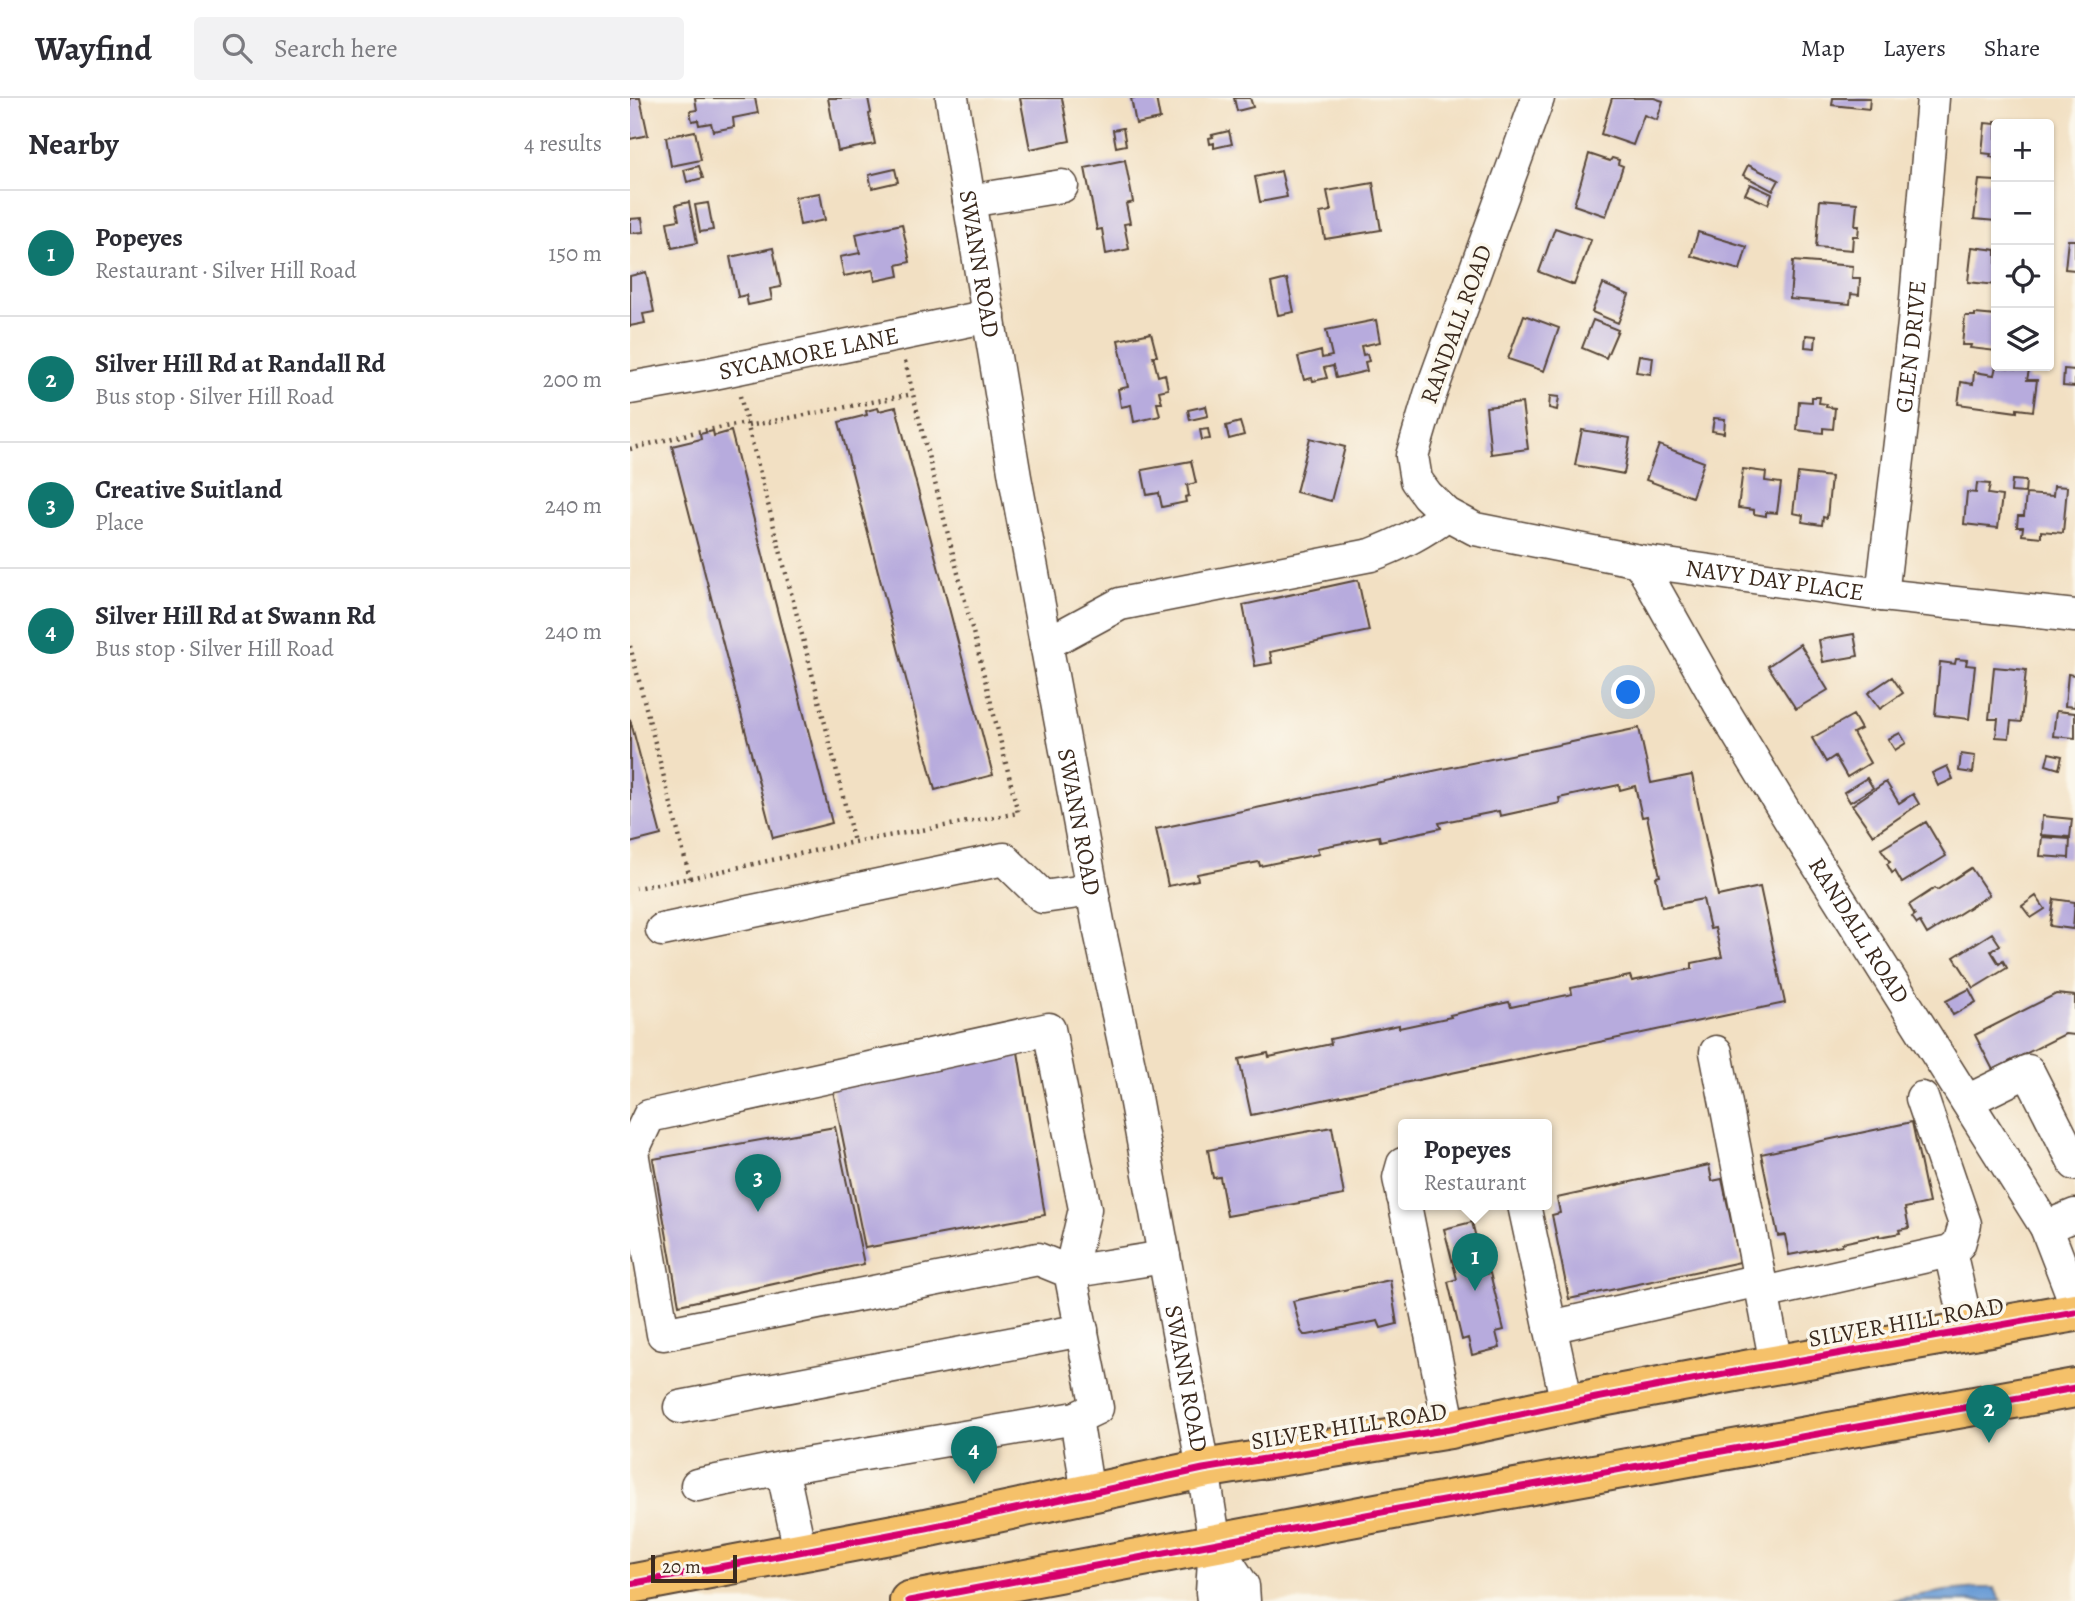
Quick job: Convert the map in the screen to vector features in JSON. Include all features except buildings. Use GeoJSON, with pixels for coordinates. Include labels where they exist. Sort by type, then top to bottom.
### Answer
{"type":"FeatureCollection","features":[{"type":"Feature","properties":{"kind":"main road","name":"SILVER HILL ROAD"},"geometry":{"type":"LineString","coordinates":[[630,1584],[926,1528],[1203,1469],[1450,1429],[1776,1364],[2075,1312]]}},
{"type":"Feature","properties":{"kind":"main road"},"geometry":{"type":"LineString","coordinates":[[909,1601],[2075,1388]]}},
{"type":"Feature","properties":{"kind":"main road"},"geometry":{"type":"LineString","coordinates":[[2031,1396],[2075,1409]]}},
{"type":"Feature","properties":{"kind":"street","name":"SWANN ROAD"},"geometry":{"type":"LineString","coordinates":[[952,98],[1015,477],[1092,890],[1130,1070],[1215,1544]]}},
{"type":"Feature","properties":{"kind":"street","name":"RANDALL ROAD"},"geometry":{"type":"LineString","coordinates":[[1475,529],[1447,514],[1427,495],[1416,480],[1412,456],[1430,395],[1538,98]]}},
{"type":"Feature","properties":{"kind":"street","name":"GLEN DRIVE"},"geometry":{"type":"LineString","coordinates":[[1882,595],[1914,323],[1933,98]]}},
{"type":"Feature","properties":{"kind":"street"},"geometry":{"type":"LineString","coordinates":[[969,201],[1062,186]]}},
{"type":"Feature","properties":{"kind":"street","name":"SYCAMORE LANE"},"geometry":{"type":"LineString","coordinates":[[630,388],[733,370],[989,317]]}},
{"type":"Feature","properties":{"kind":"street"},"geometry":{"type":"LineString","coordinates":[[1046,643],[1120,604],[1371,555],[1423,532],[1447,514]]}},
{"type":"Feature","properties":{"kind":"street","name":"NAVY DAY PLACE"},"geometry":{"type":"LineString","coordinates":[[1475,529],[1639,561],[1882,595],[2075,616]]}},
{"type":"Feature","properties":{"kind":"street","name":"RANDALL ROAD"},"geometry":{"type":"LineString","coordinates":[[1639,561],[1726,714],[2046,1227],[2075,1302]]}},
{"type":"Feature","properties":{"kind":"street"},"geometry":{"type":"LineString","coordinates":[[663,930],[1004,859],[1043,897],[1092,890]]}},
{"type":"Feature","properties":{"kind":"street"},"geometry":{"type":"LineString","coordinates":[[696,1485],[1076,1418],[1097,1408],[1070,1272],[1084,1209],[1049,1029],[649,1116],[632,1152],[663,1334],[1038,1259],[1070,1272],[1164,1257]]}},
{"type":"Feature","properties":{"kind":"street"},"geometry":{"type":"LineString","coordinates":[[1716,1052],[1776,1364]]}},
{"type":"Feature","properties":{"kind":"street"},"geometry":{"type":"LineString","coordinates":[[1967,1101],[2028,1071],[2075,1164]]}},
{"type":"Feature","properties":{"kind":"street"},"geometry":{"type":"LineString","coordinates":[[1550,1327],[1950,1251],[1959,1244],[1965,1224],[1922,1098]]}},
{"type":"Feature","properties":{"kind":"street"},"geometry":{"type":"LineString","coordinates":[[1406,1210],[1450,1429]]}},
{"type":"Feature","properties":{"kind":"street"},"geometry":{"type":"LineString","coordinates":[[1525,1210],[1567,1405]]}},
{"type":"Feature","properties":{"kind":"street"},"geometry":{"type":"LineString","coordinates":[[2046,1227],[2075,1215]]}},
{"type":"Feature","properties":{"kind":"street"},"geometry":{"type":"LineString","coordinates":[[1950,1251],[1968,1331]]}},
{"type":"Feature","properties":{"kind":"street"},"geometry":{"type":"LineString","coordinates":[[680,1407],[1082,1330]]}},
{"type":"Feature","properties":{"kind":"street"},"geometry":{"type":"LineString","coordinates":[[1076,1418],[1087,1494]]}},
{"type":"Feature","properties":{"kind":"street"},"geometry":{"type":"LineString","coordinates":[[782,1468],[800,1551]]}},
{"type":"Feature","properties":{"kind":"street"},"geometry":{"type":"LineString","coordinates":[[1213,1601],[1215,1544]]}},
{"type":"Feature","properties":{"kind":"street"},"geometry":{"type":"LineString","coordinates":[[1215,1544],[1243,1586],[1244,1601]]}},
{"type":"Feature","properties":{"kind":"path"},"geometry":{"type":"LineString","coordinates":[[636,888],[854,842],[1018,813],[899,335]]}},
{"type":"Feature","properties":{"kind":"path"},"geometry":{"type":"LineString","coordinates":[[733,370],[854,842]]}},
{"type":"Feature","properties":{"kind":"path"},"geometry":{"type":"LineString","coordinates":[[630,449],[696,432],[913,394]]}},
{"type":"Feature","properties":{"kind":"path"},"geometry":{"type":"LineString","coordinates":[[630,646],[690,878]]}},
{"type":"Feature","properties":{"kind":"water"},"geometry":{"type":"Polygon","coordinates":[[[1994,1588],[2002,1601],[1886,1601],[1945,1591],[1994,1588]]]}},
{"type":"Feature","properties":{"kind":"cycle path"},"geometry":{"type":"LineString","coordinates":[[630,1584],[926,1528],[1203,1469],[1450,1429],[1596,1398],[2075,1312]]}},
{"type":"Feature","properties":{"kind":"cycle path"},"geometry":{"type":"LineString","coordinates":[[909,1601],[1398,1509],[2075,1388]]}},
{"type":"Feature","properties":{"kind":"place","name":"Creative Suitland"},"geometry":{"type":"Point","coordinates":[758,1212]}},
{"type":"Feature","properties":{"kind":"place","name":"Popeyes"},"geometry":{"type":"Point","coordinates":[1475,1291]}},
{"type":"Feature","properties":{"kind":"place","name":"Silver Hill Rd at Randall Rd"},"geometry":{"type":"Point","coordinates":[1989,1443]}},
{"type":"Feature","properties":{"kind":"place","name":"Silver Hill Rd at Swann Rd"},"geometry":{"type":"Point","coordinates":[974,1484]}}]}
